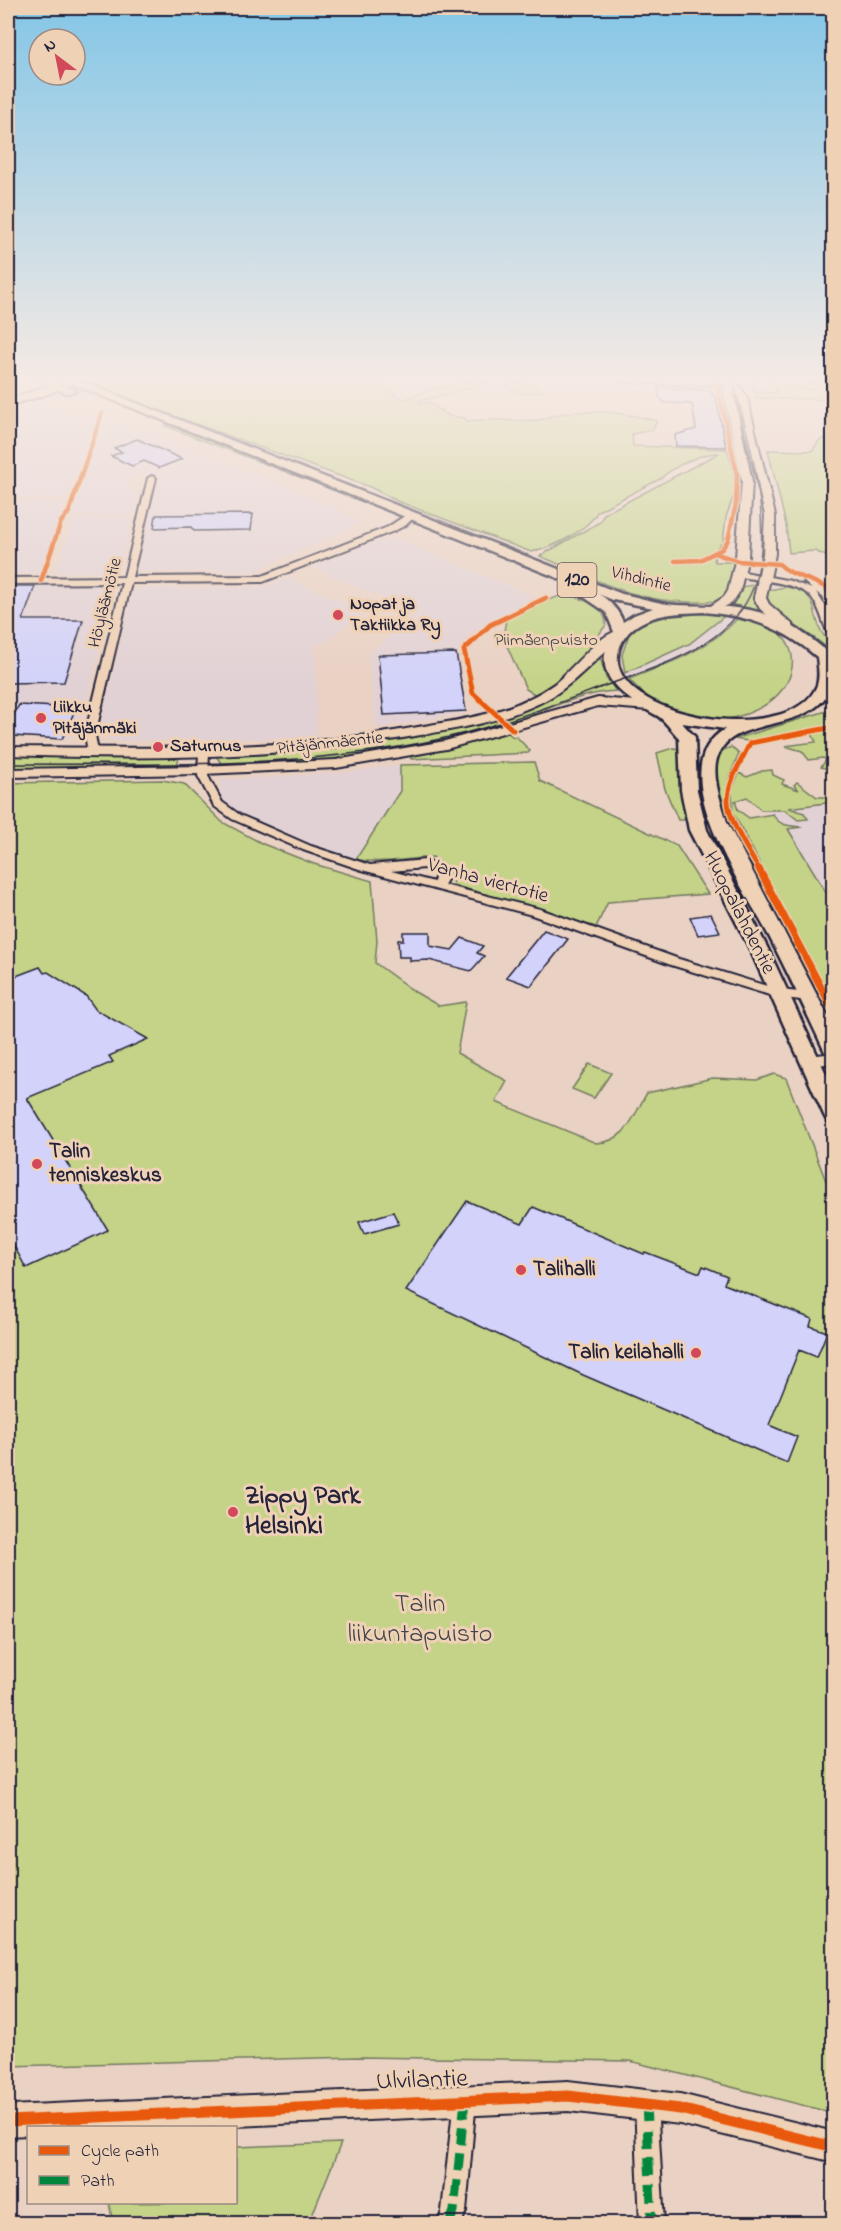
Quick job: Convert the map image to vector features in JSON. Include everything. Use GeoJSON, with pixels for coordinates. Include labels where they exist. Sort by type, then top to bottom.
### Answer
{"type":"FeatureCollection","features":[{"type":"Feature","properties":{"kind":"main road","name":"Vihdintie"},"geometry":{"type":"LineString","coordinates":[[308,481],[594,598],[612,610],[618,632]]}},
{"type":"Feature","properties":{"kind":"main road","name":"Vihdintie"},"geometry":{"type":"LineString","coordinates":[[308,481],[402,519],[618,597],[677,609]]}},
{"type":"Feature","properties":{"kind":"main road"},"geometry":{"type":"LineString","coordinates":[[618,632],[636,620],[677,609],[712,609],[749,614],[788,627],[812,643],[829,661],[825,685],[815,699],[797,713]]}},
{"type":"Feature","properties":{"kind":"main road","name":"Huopalahdentie"},"geometry":{"type":"LineString","coordinates":[[618,632],[611,651],[612,668],[625,687],[656,709],[687,737],[689,790],[698,830],[780,994],[834,1115]]}},
{"type":"Feature","properties":{"kind":"main road"},"geometry":{"type":"LineString","coordinates":[[656,709],[716,725],[741,726],[772,721],[834,705]]}},
{"type":"Feature","properties":{"kind":"main road","name":"Huopalahdentie"},"geometry":{"type":"LineString","coordinates":[[741,726],[718,738],[710,753],[710,792],[715,816],[834,1050]]}},
{"type":"Feature","properties":{"kind":"street","name":"Höyläämötie"},"geometry":{"type":"LineString","coordinates":[[93,752],[90,735],[151,481]]}},
{"type":"Feature","properties":{"kind":"street"},"geometry":{"type":"LineString","coordinates":[[712,609],[732,595],[739,574],[747,481]]}},
{"type":"Feature","properties":{"kind":"street"},"geometry":{"type":"LineString","coordinates":[[762,481],[769,508],[769,554],[760,593],[762,602],[788,627]]}},
{"type":"Feature","properties":{"kind":"street"},"geometry":{"type":"LineString","coordinates":[[8,581],[270,578],[402,519]]}},
{"type":"Feature","properties":{"kind":"street"},"geometry":{"type":"LineString","coordinates":[[739,574],[764,577],[809,591],[817,599],[821,613],[834,636]]}},
{"type":"Feature","properties":{"kind":"street","name":"Pitäjänmäentie"},"geometry":{"type":"LineString","coordinates":[[8,751],[204,752],[307,748],[370,741],[494,715],[536,701],[559,687],[595,650],[618,632]]}},
{"type":"Feature","properties":{"kind":"street","name":"Pitäjänmäentie"},"geometry":{"type":"LineString","coordinates":[[8,773],[309,766],[365,760],[446,745],[598,702],[656,709]]}},
{"type":"Feature","properties":{"kind":"street","name":"Höyläämötie"},"geometry":{"type":"LineString","coordinates":[[76,752],[90,735]]}},
{"type":"Feature","properties":{"kind":"street","name":"Vanha viertotie"},"geometry":{"type":"LineString","coordinates":[[204,752],[203,770],[210,794],[229,813],[307,848],[371,870],[536,912],[675,962],[780,994],[809,997]]}},
{"type":"Feature","properties":{"kind":"street"},"geometry":{"type":"LineString","coordinates":[[371,870],[426,864],[441,871],[442,878],[437,887]]}},
{"type":"Feature","properties":{"kind":"street"},"geometry":{"type":"LineString","coordinates":[[809,1061],[834,1058]]}},
{"type":"Feature","properties":{"kind":"street","name":"Ulvilantie"},"geometry":{"type":"LineString","coordinates":[[8,2121],[568,2096],[646,2103],[680,2109],[834,2147]]}},
{"type":"Feature","properties":{"kind":"street"},"geometry":{"type":"LineString","coordinates":[[450,2223],[454,2211],[465,2100]]}},
{"type":"Feature","properties":{"kind":"street"},"geometry":{"type":"LineString","coordinates":[[646,2103],[652,2223]]}},
{"type":"Feature","properties":{"kind":"shaded area"},"geometry":{"type":"Polygon","coordinates":[[[8,481],[73,481],[67,498],[8,498],[8,481]]]}},
{"type":"Feature","properties":{"kind":"shaded area"},"geometry":{"type":"Polygon","coordinates":[[[84,481],[131,481],[129,488],[138,493],[133,515],[72,516],[84,481]]]}},
{"type":"Feature","properties":{"kind":"shaded area"},"geometry":{"type":"Polygon","coordinates":[[[158,481],[272,481],[331,505],[359,522],[349,529],[255,571],[140,572],[137,568],[158,481]]]}},
{"type":"Feature","properties":{"kind":"shaded area"},"geometry":{"type":"Polygon","coordinates":[[[8,502],[66,502],[40,573],[8,573],[8,502]]]}},
{"type":"Feature","properties":{"kind":"shaded area"},"geometry":{"type":"Polygon","coordinates":[[[132,518],[117,571],[55,573],[74,519],[132,518]]]}},
{"type":"Feature","properties":{"kind":"shaded area"},"geometry":{"type":"Polygon","coordinates":[[[392,537],[533,596],[468,635],[457,652],[466,713],[376,728],[368,655],[417,613],[312,567],[392,537]]]}},
{"type":"Feature","properties":{"kind":"shaded area"},"geometry":{"type":"Polygon","coordinates":[[[289,578],[363,611],[324,643],[315,644],[317,738],[110,741],[101,722],[133,589],[259,587],[289,578]]]}},
{"type":"Feature","properties":{"kind":"shaded area"},"geometry":{"type":"Polygon","coordinates":[[[107,585],[115,588],[81,722],[70,737],[8,736],[8,586],[107,585]]]}},
{"type":"Feature","properties":{"kind":"shaded area"},"geometry":{"type":"Polygon","coordinates":[[[727,614],[739,617],[729,628],[700,648],[629,679],[625,673],[689,644],[727,614]]]}},
{"type":"Feature","properties":{"kind":"shaded area"},"geometry":{"type":"Polygon","coordinates":[[[400,765],[401,790],[356,859],[298,840],[233,809],[224,802],[219,790],[221,780],[340,773],[400,765]]]}},
{"type":"Feature","properties":{"kind":"shaded area"},"geometry":{"type":"Polygon","coordinates":[[[833,802],[833,929],[766,810],[833,802]]]}},
{"type":"Feature","properties":{"kind":"green space"},"geometry":{"type":"Polygon","coordinates":[[[310,481],[317,481],[367,500],[365,502],[310,481]]]}},
{"type":"Feature","properties":{"kind":"green space"},"geometry":{"type":"Polygon","coordinates":[[[354,481],[656,481],[598,511],[586,525],[569,538],[531,552],[397,501],[354,481]]]}},
{"type":"Feature","properties":{"kind":"green space"},"geometry":{"type":"Polygon","coordinates":[[[666,481],[734,481],[734,495],[726,517],[723,542],[713,552],[715,562],[736,562],[727,594],[721,599],[701,602],[651,598],[595,580],[540,556],[600,522],[604,514],[666,481]]]}},
{"type":"Feature","properties":{"kind":"green space"},"geometry":{"type":"Polygon","coordinates":[[[775,481],[833,481],[833,559],[815,551],[789,553],[786,525],[775,481]]]}},
{"type":"Feature","properties":{"kind":"green space"},"geometry":{"type":"Polygon","coordinates":[[[758,584],[765,612],[731,604],[738,597],[742,587],[758,584]]]}},
{"type":"Feature","properties":{"kind":"green space"},"geometry":{"type":"Polygon","coordinates":[[[786,587],[797,589],[809,597],[821,631],[831,644],[833,655],[816,639],[784,619],[769,603],[765,594],[768,590],[786,587]]]}},
{"type":"Feature","properties":{"kind":"green space","name":"Piimäenpuisto"},"geometry":{"type":"Polygon","coordinates":[[[566,594],[586,600],[598,607],[605,618],[606,625],[573,669],[536,695],[526,689],[503,637],[506,620],[525,608],[566,594]]]}},
{"type":"Feature","properties":{"kind":"green space"},"geometry":{"type":"Polygon","coordinates":[[[696,612],[727,614],[689,644],[625,673],[622,655],[631,628],[654,617],[696,612]]]}},
{"type":"Feature","properties":{"kind":"green space"},"geometry":{"type":"Polygon","coordinates":[[[739,617],[774,627],[790,650],[791,673],[779,694],[757,710],[728,719],[695,718],[661,706],[629,679],[702,647],[739,617]]]}},
{"type":"Feature","properties":{"kind":"green space"},"geometry":{"type":"Polygon","coordinates":[[[599,653],[606,678],[616,691],[584,696],[481,732],[417,747],[320,760],[223,766],[216,756],[373,742],[489,720],[536,705],[554,696],[579,677],[599,653]]]}},
{"type":"Feature","properties":{"kind":"green space"},"geometry":{"type":"Polygon","coordinates":[[[833,709],[833,725],[748,741],[735,739],[833,709]]]}},
{"type":"Feature","properties":{"kind":"green space"},"geometry":{"type":"Polygon","coordinates":[[[833,730],[833,770],[821,767],[826,760],[823,758],[809,760],[802,751],[785,746],[816,742],[812,734],[833,730]]]}},
{"type":"Feature","properties":{"kind":"green space"},"geometry":{"type":"Polygon","coordinates":[[[508,733],[513,737],[516,736],[530,751],[528,753],[411,759],[411,757],[508,733]]]}},
{"type":"Feature","properties":{"kind":"green space"},"geometry":{"type":"Polygon","coordinates":[[[731,747],[739,754],[728,784],[726,808],[728,817],[725,817],[717,785],[716,768],[719,752],[731,747]]]}},
{"type":"Feature","properties":{"kind":"green space"},"geometry":{"type":"Polygon","coordinates":[[[673,748],[680,749],[681,791],[685,820],[678,820],[665,789],[657,753],[673,748]]]}},
{"type":"Feature","properties":{"kind":"green space"},"geometry":{"type":"Polygon","coordinates":[[[8,753],[179,755],[177,768],[8,769],[8,753]]]}},
{"type":"Feature","properties":{"kind":"green space"},"geometry":{"type":"Polygon","coordinates":[[[534,762],[540,781],[677,846],[708,894],[608,902],[596,927],[453,885],[450,870],[433,857],[383,861],[356,859],[400,791],[400,765],[534,762]]]}},
{"type":"Feature","properties":{"kind":"green space"},"geometry":{"type":"Polygon","coordinates":[[[772,770],[773,775],[784,780],[782,784],[799,790],[794,785],[797,782],[817,797],[833,797],[833,802],[789,808],[804,813],[808,819],[798,820],[785,810],[761,810],[747,797],[735,801],[738,810],[749,818],[773,814],[781,823],[802,827],[788,829],[833,904],[833,1004],[733,812],[732,790],[739,773],[747,777],[772,770]]]}},
{"type":"Feature","properties":{"kind":"green space","name":"Talin liikuntapuisto"},"geometry":{"type":"Polygon","coordinates":[[[162,780],[184,784],[222,822],[263,844],[314,864],[372,881],[377,941],[375,963],[439,1006],[466,1002],[457,1053],[507,1081],[496,1102],[596,1143],[607,1142],[622,1133],[633,1119],[647,1093],[713,1078],[757,1080],[774,1074],[786,1078],[826,1181],[834,1182],[833,2113],[630,2061],[358,2057],[8,2066],[8,783],[162,780]]]}},
{"type":"Feature","properties":{"kind":"green space"},"geometry":{"type":"Polygon","coordinates":[[[589,1064],[611,1073],[594,1098],[572,1089],[589,1064]]]}},
{"type":"Feature","properties":{"kind":"green space"},"geometry":{"type":"Polygon","coordinates":[[[341,2143],[309,2223],[113,2223],[109,2204],[237,2204],[237,2147],[341,2143]]]}},
{"type":"Feature","properties":{"kind":"building"},"geometry":{"type":"Polygon","coordinates":[[[253,514],[251,530],[194,531],[191,527],[154,528],[156,515],[253,514]]]}},
{"type":"Feature","properties":{"kind":"building"},"geometry":{"type":"Polygon","coordinates":[[[8,586],[35,586],[23,620],[83,620],[64,682],[8,683],[8,586]]]}},
{"type":"Feature","properties":{"kind":"building"},"geometry":{"type":"Polygon","coordinates":[[[456,653],[466,711],[384,715],[378,655],[456,653]]]}},
{"type":"Feature","properties":{"kind":"building","name":"Liikku Pitäjänmäki"},"geometry":{"type":"Polygon","coordinates":[[[19,705],[76,708],[62,739],[12,736],[15,728],[8,726],[19,705]]]}},
{"type":"Feature","properties":{"kind":"building"},"geometry":{"type":"Polygon","coordinates":[[[711,914],[720,932],[698,935],[690,917],[711,914]]]}},
{"type":"Feature","properties":{"kind":"building"},"geometry":{"type":"Polygon","coordinates":[[[544,930],[568,939],[531,986],[506,977],[544,930]]]}},
{"type":"Feature","properties":{"kind":"building"},"geometry":{"type":"Polygon","coordinates":[[[403,932],[430,932],[430,946],[452,950],[462,938],[483,946],[477,953],[484,956],[471,971],[429,960],[410,961],[410,957],[399,957],[398,940],[403,940],[403,932]]]}},
{"type":"Feature","properties":{"kind":"building","name":"Talin tenniskeskus"},"geometry":{"type":"Polygon","coordinates":[[[40,967],[44,973],[48,972],[86,996],[96,1010],[148,1039],[109,1056],[113,1062],[27,1098],[108,1230],[26,1268],[8,1235],[8,979],[40,967]]]}},
{"type":"Feature","properties":{"kind":"building"},"geometry":{"type":"Polygon","coordinates":[[[467,1201],[522,1224],[533,1207],[644,1254],[645,1252],[700,1273],[703,1266],[727,1276],[724,1284],[812,1319],[810,1326],[827,1332],[817,1357],[799,1350],[769,1425],[797,1437],[787,1463],[583,1375],[406,1291],[467,1201]]]}},
{"type":"Feature","properties":{"kind":"building"},"geometry":{"type":"Polygon","coordinates":[[[393,1212],[399,1224],[364,1234],[359,1222],[393,1212]]]}},
{"type":"Feature","properties":{"kind":"tram line"},"geometry":{"type":"LineString","coordinates":[[8,764],[215,763],[267,761],[370,751],[470,732],[652,669],[709,641],[739,613],[750,595],[758,571],[761,544],[757,481]]}},
{"type":"Feature","properties":{"kind":"marked path"},"geometry":{"type":"LineString","coordinates":[[449,2224],[454,2211],[465,2100]]}},
{"type":"Feature","properties":{"kind":"marked path"},"geometry":{"type":"LineString","coordinates":[[646,2103],[652,2224]]}},
{"type":"Feature","properties":{"kind":"cycle path"},"geometry":{"type":"LineString","coordinates":[[41,581],[61,522],[69,512],[79,481]]}},
{"type":"Feature","properties":{"kind":"cycle path"},"geometry":{"type":"LineString","coordinates":[[675,561],[700,560],[722,549],[728,540],[736,504],[737,481]]}},
{"type":"Feature","properties":{"kind":"cycle path"},"geometry":{"type":"LineString","coordinates":[[717,554],[738,561],[779,564],[786,571],[820,582],[834,593]]}},
{"type":"Feature","properties":{"kind":"cycle path"},"geometry":{"type":"LineString","coordinates":[[513,730],[473,693],[464,650],[480,632],[490,625],[512,612],[546,598]]}},
{"type":"Feature","properties":{"kind":"cycle path"},"geometry":{"type":"LineString","coordinates":[[834,727],[750,743],[732,780],[728,800],[743,840],[794,931],[834,1012]]}},
{"type":"Feature","properties":{"kind":"cycle path"},"geometry":{"type":"LineString","coordinates":[[8,2121],[568,2096],[680,2109],[834,2147]]}},
{"type":"Feature","properties":{"kind":"place","name":"Nopat ja Taktiikka Ry"},"geometry":{"type":"Point","coordinates":[338,615]}},
{"type":"Feature","properties":{"kind":"place","name":"Liikku Pitäjänmäki"},"geometry":{"type":"Point","coordinates":[41,718]}},
{"type":"Feature","properties":{"kind":"place","name":"Saturnus"},"geometry":{"type":"Point","coordinates":[158,747]}},
{"type":"Feature","properties":{"kind":"place","name":"Talin tenniskeskus"},"geometry":{"type":"Point","coordinates":[37,1164]}},
{"type":"Feature","properties":{"kind":"place","name":"Talihalli"},"geometry":{"type":"Point","coordinates":[521,1270]}},
{"type":"Feature","properties":{"kind":"place","name":"Talin keilahalli"},"geometry":{"type":"Point","coordinates":[696,1353]}},
{"type":"Feature","properties":{"kind":"place","name":"Zippy Park Helsinki"},"geometry":{"type":"Point","coordinates":[233,1512]}}]}
